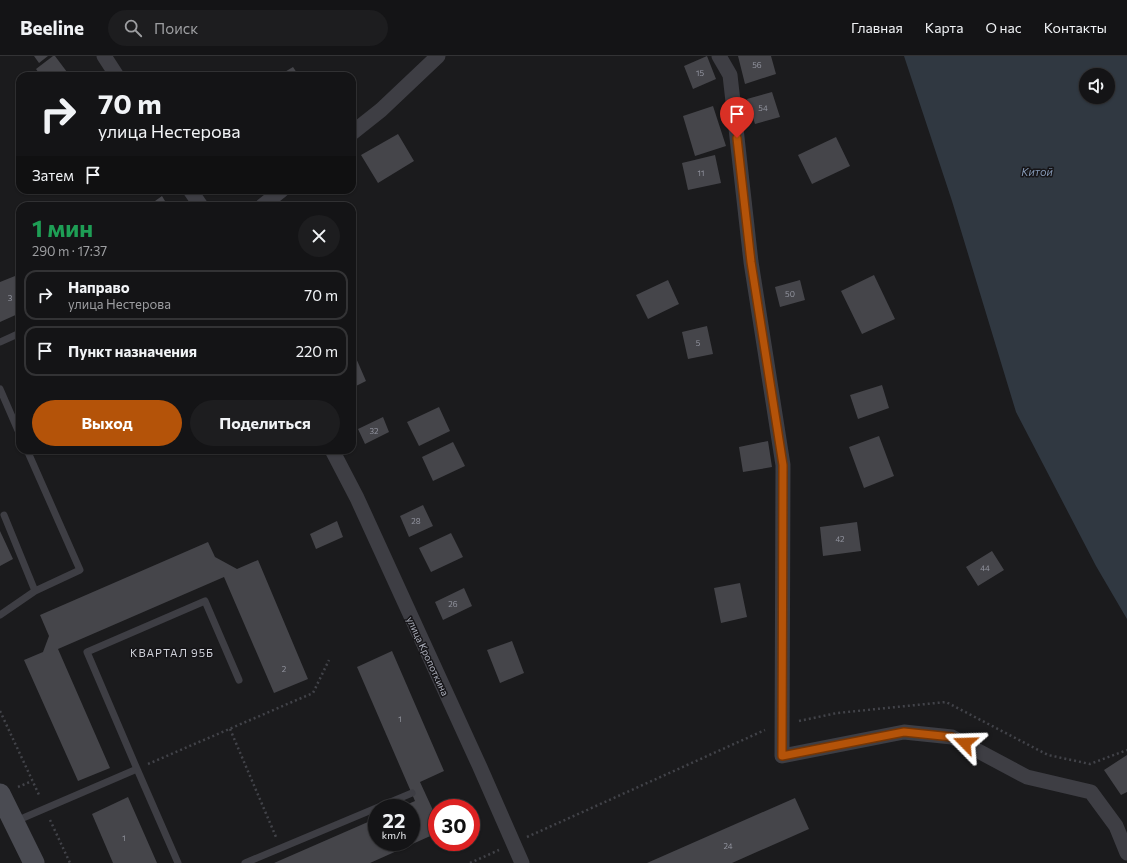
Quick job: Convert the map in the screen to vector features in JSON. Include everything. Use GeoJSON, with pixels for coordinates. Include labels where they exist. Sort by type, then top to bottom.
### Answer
{"type":"FeatureCollection","features":[{"type":"Feature","properties":{"kind":"street"},"geometry":{"type":"LineString","coordinates":[[104,56],[114,72]]}},
{"type":"Feature","properties":{"kind":"street"},"geometry":{"type":"LineString","coordinates":[[356,130],[381,110],[438,56]]}},
{"type":"Feature","properties":{"kind":"street"},"geometry":{"type":"LineString","coordinates":[[719,56],[730,75],[751,262],[783,465],[782,756],[904,732],[952,737],[1027,777],[1091,792],[1116,826],[1127,853]]}},
{"type":"Feature","properties":{"kind":"street"},"geometry":{"type":"LineString","coordinates":[[267,202],[277,194]]}},
{"type":"Feature","properties":{"kind":"street","name":"улица Кропоткина"},"geometry":{"type":"LineString","coordinates":[[334,454],[356,498],[479,765],[522,863]]}},
{"type":"Feature","properties":{"kind":"street"},"geometry":{"type":"LineString","coordinates":[[8,791],[14,822],[34,863]]}},
{"type":"Feature","properties":{"kind":"lane"},"geometry":{"type":"LineString","coordinates":[[0,342],[16,335]]}},
{"type":"Feature","properties":{"kind":"lane"},"geometry":{"type":"LineString","coordinates":[[0,389],[16,426]]}},
{"type":"Feature","properties":{"kind":"lane"},"geometry":{"type":"LineString","coordinates":[[0,615],[35,591],[80,570],[29,454]]}},
{"type":"Feature","properties":{"kind":"lane"},"geometry":{"type":"LineString","coordinates":[[4,515],[35,591]]}},
{"type":"Feature","properties":{"kind":"lane"},"geometry":{"type":"LineString","coordinates":[[178,863],[87,652],[205,601],[239,680]]}},
{"type":"Feature","properties":{"kind":"lane"},"geometry":{"type":"LineString","coordinates":[[14,822],[137,769]]}},
{"type":"Feature","properties":{"kind":"lane"},"geometry":{"type":"LineString","coordinates":[[245,863],[412,793]]}},
{"type":"Feature","properties":{"kind":"path"},"geometry":{"type":"LineString","coordinates":[[137,769],[313,693],[329,660]]}},
{"type":"Feature","properties":{"kind":"path"},"geometry":{"type":"LineString","coordinates":[[0,711],[70,863]]}},
{"type":"Feature","properties":{"kind":"path"},"geometry":{"type":"LineString","coordinates":[[230,729],[281,847]]}},
{"type":"Feature","properties":{"kind":"path"},"geometry":{"type":"LineString","coordinates":[[8,791],[32,781]]}},
{"type":"Feature","properties":{"kind":"water","name":"Китой"},"geometry":{"type":"Polygon","coordinates":[[[904,56],[1127,56],[1127,619],[1096,566],[1016,412],[952,201],[904,56]]]}},
{"type":"Feature","properties":{"kind":"building"},"geometry":{"type":"Polygon","coordinates":[[[34,56],[48,56],[39,63],[34,56]]]}},
{"type":"Feature","properties":{"kind":"building"},"geometry":{"type":"Polygon","coordinates":[[[55,56],[67,72],[38,72],[36,69],[55,56]]]}},
{"type":"Feature","properties":{"kind":"building"},"geometry":{"type":"Polygon","coordinates":[[[707,56],[716,79],[693,89],[684,66],[707,56]]]}},
{"type":"Feature","properties":{"kind":"building"},"geometry":{"type":"Polygon","coordinates":[[[738,56],[771,56],[776,74],[745,84],[738,56]]]}},
{"type":"Feature","properties":{"kind":"building"},"geometry":{"type":"Polygon","coordinates":[[[293,67],[296,72],[285,72],[293,67]]]}},
{"type":"Feature","properties":{"kind":"building"},"geometry":{"type":"Polygon","coordinates":[[[772,92],[780,117],[755,124],[747,99],[772,92]]]}},
{"type":"Feature","properties":{"kind":"building"},"geometry":{"type":"Polygon","coordinates":[[[713,106],[726,146],[695,156],[683,116],[713,106]]]}},
{"type":"Feature","properties":{"kind":"building"},"geometry":{"type":"Polygon","coordinates":[[[398,134],[414,161],[378,183],[361,155],[398,134]]]}},
{"type":"Feature","properties":{"kind":"building"},"geometry":{"type":"Polygon","coordinates":[[[836,137],[850,166],[812,184],[798,155],[836,137]]]}},
{"type":"Feature","properties":{"kind":"building"},"geometry":{"type":"Polygon","coordinates":[[[715,155],[721,183],[688,190],[682,163],[715,155]]]}},
{"type":"Feature","properties":{"kind":"building"},"geometry":{"type":"Polygon","coordinates":[[[162,196],[166,202],[154,202],[162,196]]]}},
{"type":"Feature","properties":{"kind":"building"},"geometry":{"type":"Polygon","coordinates":[[[874,275],[895,319],[862,334],[841,291],[874,275]]]}},
{"type":"Feature","properties":{"kind":"building"},"geometry":{"type":"Polygon","coordinates":[[[16,276],[16,315],[0,322],[0,282],[16,276]]]}},
{"type":"Feature","properties":{"kind":"building"},"geometry":{"type":"Polygon","coordinates":[[[668,280],[679,304],[648,319],[636,295],[668,280]]]}},
{"type":"Feature","properties":{"kind":"building"},"geometry":{"type":"Polygon","coordinates":[[[800,280],[805,300],[780,307],[775,287],[800,280]]]}},
{"type":"Feature","properties":{"kind":"building"},"geometry":{"type":"Polygon","coordinates":[[[707,326],[713,354],[688,359],[682,332],[707,326]]]}},
{"type":"Feature","properties":{"kind":"building"},"geometry":{"type":"Polygon","coordinates":[[[356,358],[366,381],[356,386],[356,358]]]}},
{"type":"Feature","properties":{"kind":"building"},"geometry":{"type":"Polygon","coordinates":[[[882,385],[889,408],[858,419],[850,395],[882,385]]]}},
{"type":"Feature","properties":{"kind":"building"},"geometry":{"type":"Polygon","coordinates":[[[439,407],[450,431],[419,446],[407,422],[439,407]]]}},
{"type":"Feature","properties":{"kind":"building"},"geometry":{"type":"Polygon","coordinates":[[[383,417],[389,432],[365,444],[358,429],[383,417]]]}},
{"type":"Feature","properties":{"kind":"building"},"geometry":{"type":"Polygon","coordinates":[[[879,436],[894,476],[864,488],[849,447],[879,436]]]}},
{"type":"Feature","properties":{"kind":"building"},"geometry":{"type":"Polygon","coordinates":[[[768,441],[772,467],[743,472],[739,447],[768,441]]]}},
{"type":"Feature","properties":{"kind":"building"},"geometry":{"type":"Polygon","coordinates":[[[453,442],[465,466],[433,481],[422,457],[453,442]]]}},
{"type":"Feature","properties":{"kind":"building"},"geometry":{"type":"Polygon","coordinates":[[[423,505],[433,526],[409,537],[400,516],[423,505]]]}},
{"type":"Feature","properties":{"kind":"building"},"geometry":{"type":"Polygon","coordinates":[[[337,521],[343,537],[316,549],[310,534],[337,521]]]}},
{"type":"Feature","properties":{"kind":"building"},"geometry":{"type":"Polygon","coordinates":[[[857,522],[861,551],[823,556],[820,527],[857,522]]]}},
{"type":"Feature","properties":{"kind":"building"},"geometry":{"type":"Polygon","coordinates":[[[0,531],[13,559],[0,566],[0,531]]]}},
{"type":"Feature","properties":{"kind":"building"},"geometry":{"type":"Polygon","coordinates":[[[451,533],[463,557],[431,572],[419,548],[451,533]]]}},
{"type":"Feature","properties":{"kind":"building"},"geometry":{"type":"Polygon","coordinates":[[[208,542],[215,557],[237,569],[258,560],[308,679],[274,693],[224,577],[58,649],[110,768],[78,781],[24,660],[43,652],[49,636],[40,615],[208,542]]]}},
{"type":"Feature","properties":{"kind":"building"},"geometry":{"type":"Polygon","coordinates":[[[992,551],[1004,570],[978,586],[966,567],[992,551]]]}},
{"type":"Feature","properties":{"kind":"building"},"geometry":{"type":"Polygon","coordinates":[[[740,583],[747,617],[721,623],[714,588],[740,583]]]}},
{"type":"Feature","properties":{"kind":"building"},"geometry":{"type":"Polygon","coordinates":[[[464,588],[472,606],[443,620],[435,602],[464,588]]]}},
{"type":"Feature","properties":{"kind":"building"},"geometry":{"type":"Polygon","coordinates":[[[512,641],[524,673],[500,683],[487,650],[512,641]]]}},
{"type":"Feature","properties":{"kind":"building"},"geometry":{"type":"Polygon","coordinates":[[[392,651],[444,771],[420,782],[428,799],[428,837],[420,841],[420,799],[414,799],[357,667],[392,651]]]}},
{"type":"Feature","properties":{"kind":"building"},"geometry":{"type":"Polygon","coordinates":[[[1127,755],[1127,792],[1121,795],[1104,770],[1127,755]]]}},
{"type":"Feature","properties":{"kind":"building"},"geometry":{"type":"Polygon","coordinates":[[[128,797],[157,863],[113,863],[92,814],[128,797]]]}},
{"type":"Feature","properties":{"kind":"building"},"geometry":{"type":"Polygon","coordinates":[[[795,798],[809,829],[732,863],[647,863],[795,798]]]}},
{"type":"Feature","properties":{"kind":"building"},"geometry":{"type":"Polygon","coordinates":[[[368,822],[368,851],[397,851],[370,863],[274,863],[368,822]]]}},
{"type":"Feature","properties":{"kind":"district","name":"КВАРТАЛ 95Б"},"geometry":{"type":"Point","coordinates":[172,653]}},
{"type":"Feature","properties":{"kind":"route"},"geometry":{"type":"LineString","coordinates":[[737,138],[751,262],[783,465],[782,756],[904,732],[952,737],[965,743]]}}]}
